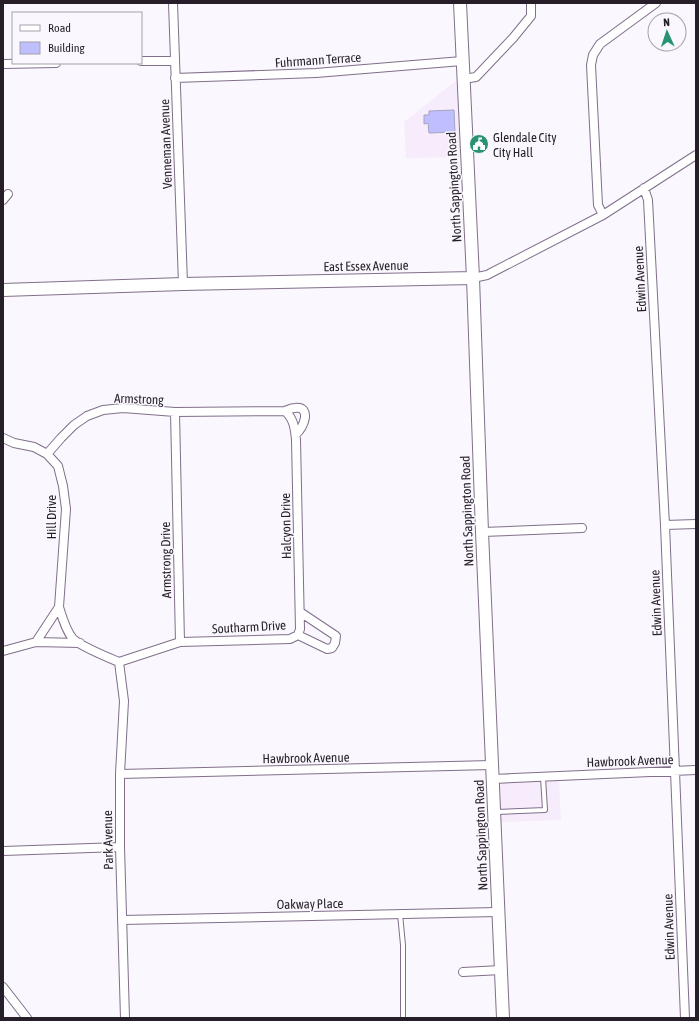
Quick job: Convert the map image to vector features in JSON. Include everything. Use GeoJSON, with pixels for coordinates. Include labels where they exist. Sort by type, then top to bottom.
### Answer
{"type":"FeatureCollection","features":[{"type":"Feature","properties":{"kind":"street","name":"Venneman Avenue"},"geometry":{"type":"LineString","coordinates":[[172,3],[183,284]]}},
{"type":"Feature","properties":{"kind":"street","name":"North Sappington Road"},"geometry":{"type":"LineString","coordinates":[[460,3],[473,278],[497,912],[503,1018]]}},
{"type":"Feature","properties":{"kind":"street"},"geometry":{"type":"LineString","coordinates":[[463,79],[476,77],[513,38],[531,16],[531,3]]}},
{"type":"Feature","properties":{"kind":"street"},"geometry":{"type":"LineString","coordinates":[[603,215],[598,205],[591,65],[593,55],[600,44],[656,3]]}},
{"type":"Feature","properties":{"kind":"street"},"geometry":{"type":"LineString","coordinates":[[142,61],[175,61]]}},
{"type":"Feature","properties":{"kind":"street","name":"Fuhrmann Terrace"},"geometry":{"type":"LineString","coordinates":[[175,78],[316,73],[462,61]]}},
{"type":"Feature","properties":{"kind":"street","name":"East Essex Avenue"},"geometry":{"type":"LineString","coordinates":[[3,290],[183,284],[473,278],[487,275],[603,215],[696,155]]}},
{"type":"Feature","properties":{"kind":"street","name":"Edwin Avenue"},"geometry":{"type":"LineString","coordinates":[[644,188],[648,200],[665,525],[684,1018]]}},
{"type":"Feature","properties":{"kind":"street","name":"Armstrong"},"geometry":{"type":"LineString","coordinates":[[47,454],[74,425],[87,416],[103,410],[123,408],[175,412],[288,414],[295,408],[300,408],[303,411],[305,420],[300,431],[296,434]]}},
{"type":"Feature","properties":{"kind":"street","name":"Armstrong Drive"},"geometry":{"type":"LineString","coordinates":[[175,412],[180,642]]}},
{"type":"Feature","properties":{"kind":"street","name":"Halcyon Drive"},"geometry":{"type":"LineString","coordinates":[[288,414],[294,421],[296,434],[300,612],[300,629],[298,635]]}},
{"type":"Feature","properties":{"kind":"street","name":"Hill Drive"},"geometry":{"type":"LineString","coordinates":[[3,438],[14,443],[34,447],[47,454],[58,466],[63,486],[66,509],[58,607],[36,642]]}},
{"type":"Feature","properties":{"kind":"street"},"geometry":{"type":"LineString","coordinates":[[665,525],[696,524]]}},
{"type":"Feature","properties":{"kind":"street"},"geometry":{"type":"LineString","coordinates":[[482,532],[582,528]]}},
{"type":"Feature","properties":{"kind":"street","name":"Hill Drive"},"geometry":{"type":"LineString","coordinates":[[58,607],[73,638],[119,662]]}},
{"type":"Feature","properties":{"kind":"street","name":"Southarm Drive"},"geometry":{"type":"LineString","coordinates":[[180,642],[290,639],[298,635],[327,649],[332,648],[336,636],[300,612]]}},
{"type":"Feature","properties":{"kind":"street","name":"Hill Drive"},"geometry":{"type":"LineString","coordinates":[[3,651],[36,642],[80,643]]}},
{"type":"Feature","properties":{"kind":"street"},"geometry":{"type":"LineString","coordinates":[[119,662],[180,642]]}},
{"type":"Feature","properties":{"kind":"street","name":"Park Avenue"},"geometry":{"type":"LineString","coordinates":[[119,662],[124,701],[120,774],[120,847],[125,1018]]}},
{"type":"Feature","properties":{"kind":"street","name":"Hawbrook Avenue"},"geometry":{"type":"LineString","coordinates":[[120,774],[492,765]]}},
{"type":"Feature","properties":{"kind":"street","name":"Hawbrook Avenue"},"geometry":{"type":"LineString","coordinates":[[493,779],[696,770]]}},
{"type":"Feature","properties":{"kind":"street"},"geometry":{"type":"LineString","coordinates":[[3,852],[120,847]]}},
{"type":"Feature","properties":{"kind":"street","name":"Oakway Place"},"geometry":{"type":"LineString","coordinates":[[122,920],[497,912]]}},
{"type":"Feature","properties":{"kind":"street"},"geometry":{"type":"LineString","coordinates":[[463,972],[501,970]]}},
{"type":"Feature","properties":{"kind":"street"},"geometry":{"type":"LineString","coordinates":[[3,987],[27,1018]]}},
{"type":"Feature","properties":{"kind":"lane"},"geometry":{"type":"LineString","coordinates":[[494,813],[545,810],[543,777]]}},
{"type":"Feature","properties":{"kind":"lane"},"geometry":{"type":"LineString","coordinates":[[400,914],[403,944],[404,1018]]}},
{"type":"Feature","properties":{"kind":"shaded area"},"geometry":{"type":"Polygon","coordinates":[[[457,80],[461,157],[406,158],[404,122],[457,80]]]}},
{"type":"Feature","properties":{"kind":"shaded area"},"geometry":{"type":"Polygon","coordinates":[[[559,781],[561,820],[500,822],[498,788],[502,783],[559,781]]]}},
{"type":"Feature","properties":{"kind":"building"},"geometry":{"type":"Polygon","coordinates":[[[454,110],[455,132],[429,133],[428,123],[424,124],[424,115],[429,115],[429,111],[454,110]]]}},
{"type":"Feature","properties":{"kind":"place","name":"Glendale City City Hall"},"geometry":{"type":"Point","coordinates":[479,144]}}]}
